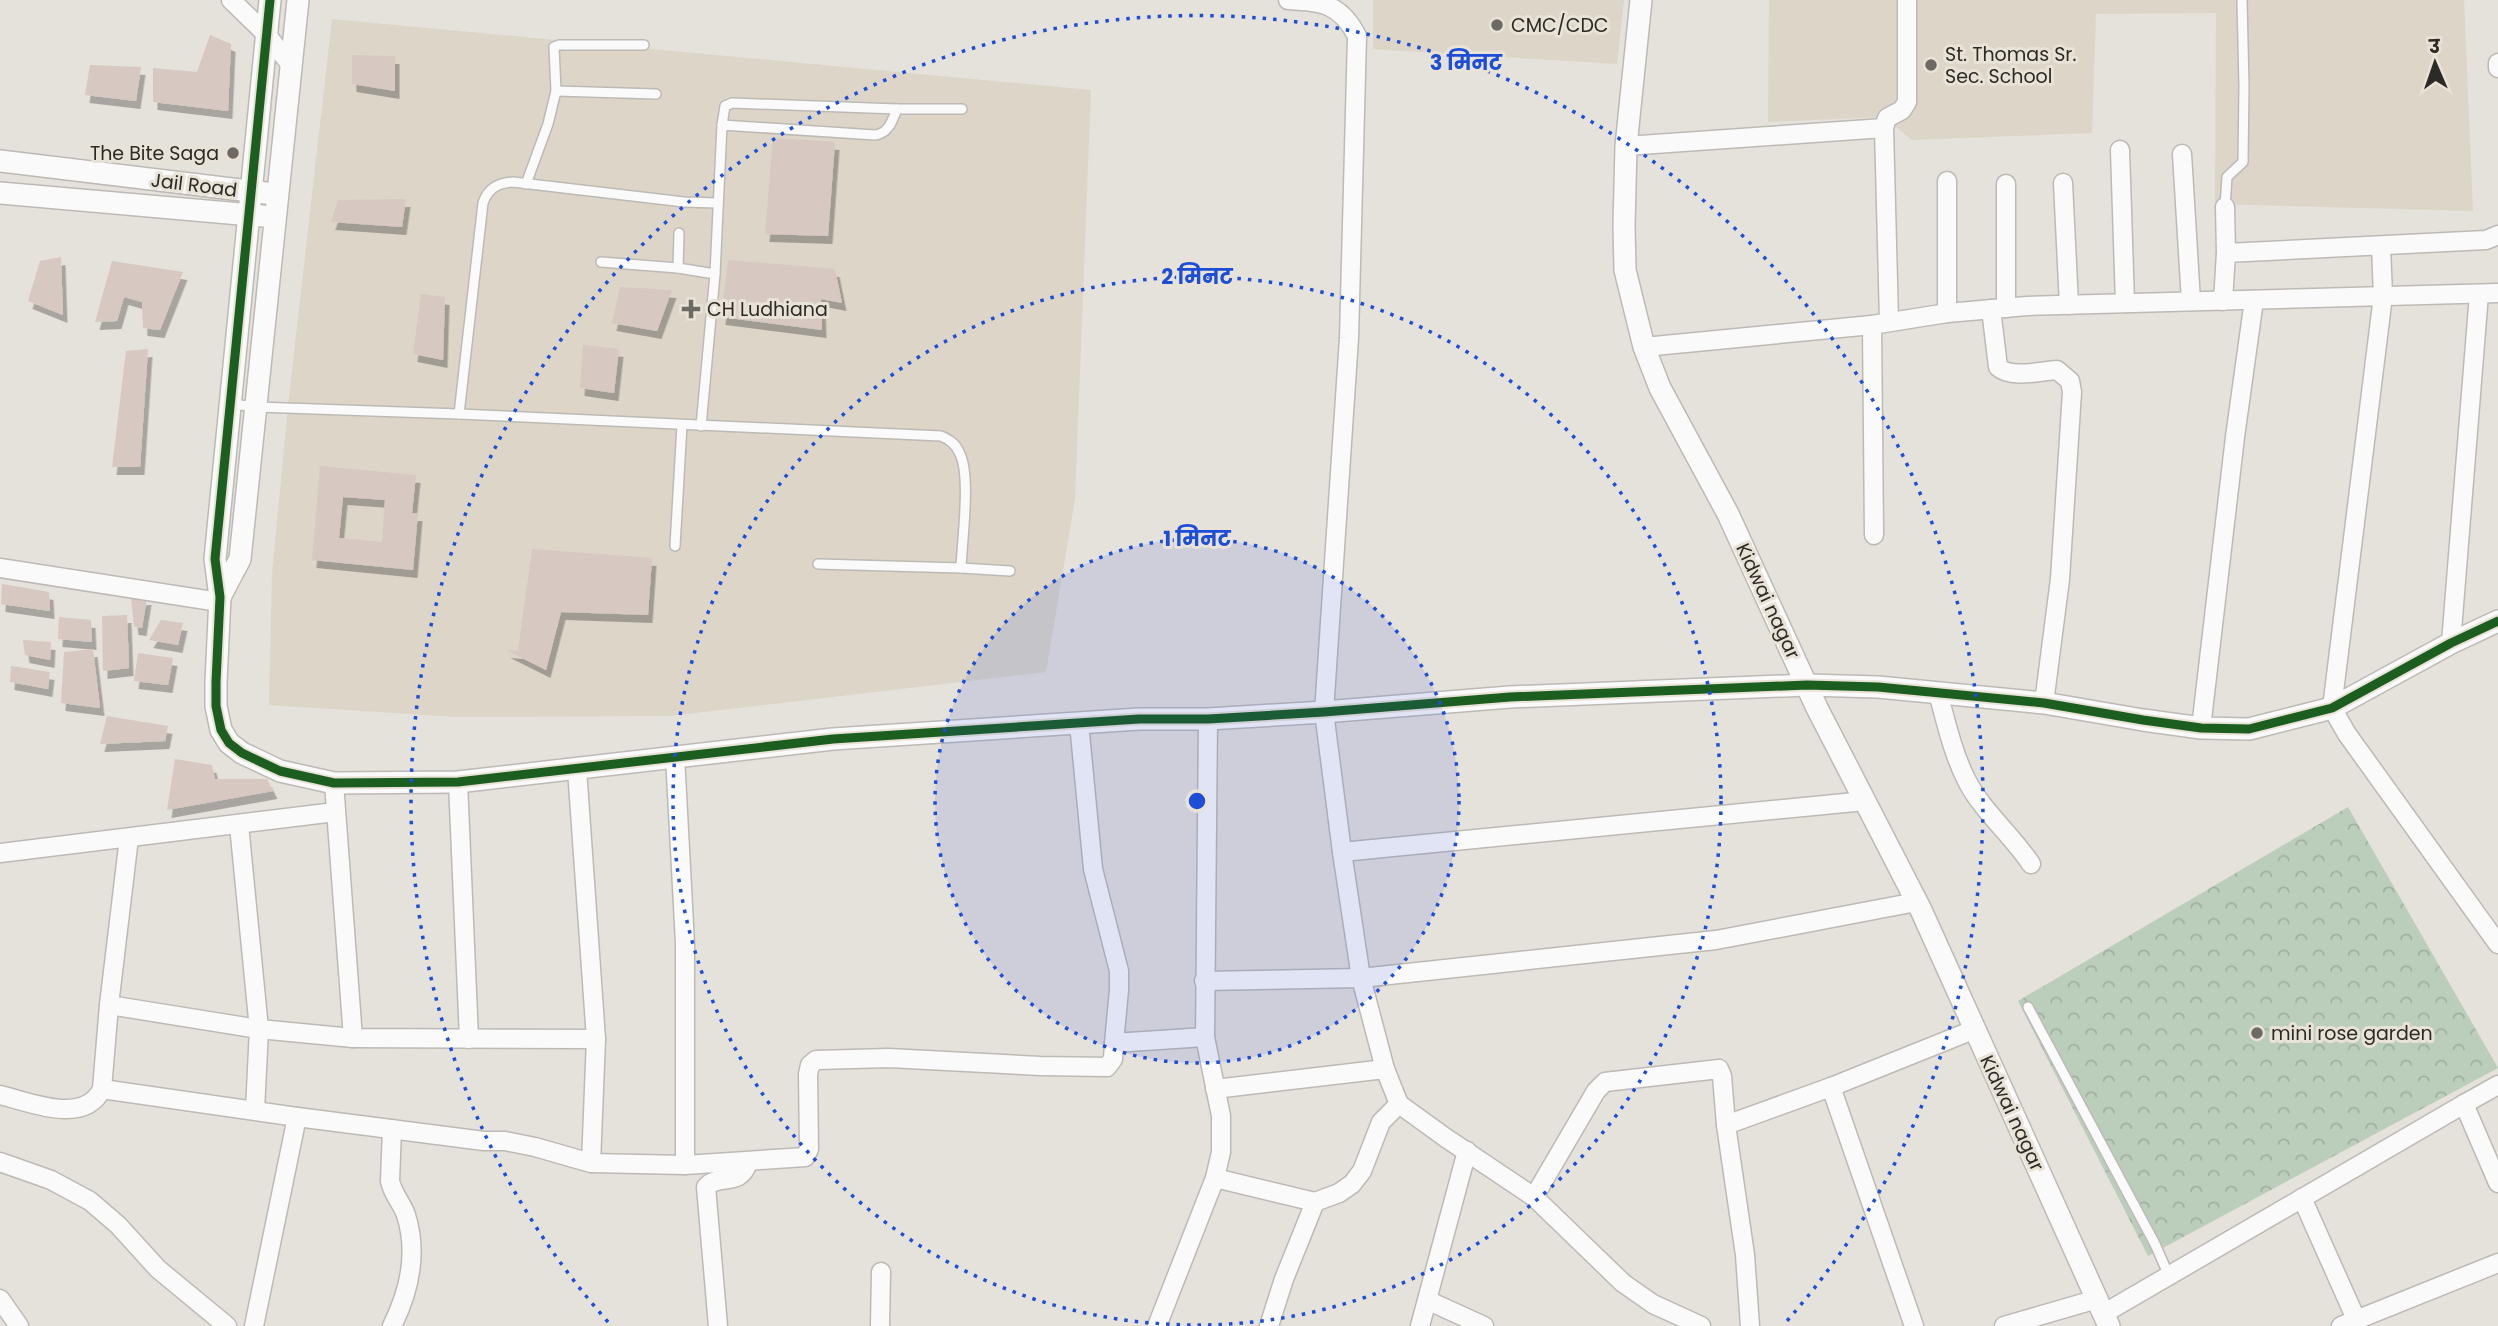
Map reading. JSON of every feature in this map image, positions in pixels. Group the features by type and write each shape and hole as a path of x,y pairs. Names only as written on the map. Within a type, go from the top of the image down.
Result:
{"street":[{"path":"231,0 266,34 290,64"},
{"path":"270,0 215,559 220,599 215,655 216,706 221,730 229,743 242,753 281,771 334,783 458,782 833,739 1139,719 1208,719 1324,712 1510,697 1807,684 1878,687 2045,703 2201,728 2249,729 2332,708 2451,643 2498,621"},
{"path":"220,599 240,559 298,0"},
{"path":"1288,0 1318,2 1343,13 1357,36 1358,43 1349,338 1324,712 1361,978 1385,1069 1399,1104 1534,1197 1623,1283 1653,1304 1701,1326"},
{"name":"Kidwai nagar","path":"1641,0 1626,146 1624,226 1625,270 1644,347 1660,388 1728,514 1807,684 1916,902 2103,1313"},
{"path":"1874,535 1884,128 1886,119 1902,110 1907,102 1907,0"},
{"path":"1626,146 1884,128"},
{"path":"2120,150 2125,303"},
{"path":"2182,153 2191,302"},
{"name":"Jail Road","path":"0,161 278,194"},
{"path":"1947,181 1947,313"},
{"path":"2063,183 2069,305"},
{"path":"2006,184 1998,308 1998,367 2002,371 2014,373 2057,370 2066,375 2073,392 2060,579 2045,703"},
{"name":"Jail Road","path":"0,193 275,217"},
{"path":"2223,301 2225,207"},
{"path":"2226,253 2486,240 2498,236"},
{"path":"2381,246 2382,296 2332,708 2347,734 2498,944"},
{"path":"1644,347 1998,308 2498,293"},
{"path":"2451,643 2479,294"},
{"path":"2201,728 2254,300"},
{"path":"0,568 220,599"},
{"path":"1938,693 1968,782 1992,815 2017,842 2031,864"},
{"path":"1157,1326 1215,1178 1221,1152 1221,1116 1205,1037 1208,719"},
{"path":"102,1088 297,1117 505,1141 591,1163 685,1165 799,1158 807,1155 808,1074 810,1065 816,1060 889,1058 1040,1066 1107,1066 1113,1059 1119,971 1093,869 1079,723"},
{"path":"676,756 685,943 685,1165"},
{"path":"577,769 596,1039 591,1163"},
{"path":"458,782 469,1039"},
{"path":"334,783 353,1038"},
{"path":"1342,852 1865,801"},
{"path":"0,853 335,812"},
{"path":"239,825 259,1029 255,1110"},
{"path":"0,1095 75,1110 98,1097 102,1088 129,838"},
{"path":"1204,981 1361,978 1716,940 1916,902"},
{"path":"109,1005 259,1029 353,1038 596,1039"},
{"path":"1726,1125 1831,1087 1973,1030"},
{"path":"1114,1043 1205,1037"},
{"path":"1215,1088 1385,1069"},
{"path":"1534,1197 1605,1082 1718,1069 1724,1088 1726,1125 1745,1255 1750,1326"},
{"path":"2004,1326 2103,1313 2498,1085"},
{"path":"1831,1087 1914,1326"},
{"path":"1215,1178 1315,1202 1339,1193 1352,1184 1362,1171 1381,1122 1399,1104"},
{"path":"2464,1104 2498,1182"},
{"path":"254,1326 297,1117"},
{"path":"392,1129 390,1181 407,1217 411,1253 407,1291 392,1326"},
{"path":"1420,1326 1429,1301 1467,1151"},
{"path":"0,1162 51,1180 90,1201 118,1225 158,1269 227,1326"},
{"path":"718,1326 706,1187 713,1181 735,1178 746,1169 748,1162"},
{"path":"2302,1198 2348,1323 2498,1263"},
{"path":"1269,1326 1284,1279 1315,1202"},
{"path":"880,1326 881,1272"},
{"path":"1429,1301 1484,1326"}],"lane":[{"path":"2225,207 2227,177 2243,162 2245,86 2242,0"},
{"path":"526,184 548,124 556,91 553,51 556,45 644,45"},
{"path":"556,91 656,94"},
{"path":"702,426 725,106 732,103 962,109"},
{"path":"722,125 875,135 887,129 897,109"},
{"path":"459,414 483,203 485,196 495,186 513,182 684,202 718,203"},
{"path":"678,268 679,233"},
{"path":"601,262 715,274"},
{"path":"231,404 941,436 951,441 963,461 965,485 961,568"},
{"path":"675,546 682,425"},
{"path":"818,564 1010,571"},
{"path":"2028,1007 2155,1244 2169,1276"}],"shaded area":[{"name":"CMC/CDC","path":"1373,0 1624,0 1617,64 1373,49"},
{"name":"St. Thomas Sr. Sec. School","path":"1769,0 2464,0 2473,211 2215,204 2216,13 2096,14 2092,133 1912,140 1884,117 1768,122"},
{"name":"CH Ludhiana","path":"332,19 1091,90 1075,499 1046,672 669,716 457,717 269,705 272,574 288,406"}],"green space":[{"name":"mini rose garden","path":"2348,807 2498,1068 2148,1256 2018,1001"}],"building":[{"path":"210,35 231,44 228,111 153,102 153,68 197,72"},
{"path":"352,55 395,56 395,91 352,84"},
{"path":"90,65 141,67 136,101 85,95"},
{"path":"773,138 835,142 828,236 765,234"},
{"path":"406,199 402,227 331,222 338,200"},
{"path":"61,257 63,315 28,301 40,261"},
{"path":"728,260 835,269 842,303 821,299 822,330 721,317"},
{"path":"112,261 183,272 160,330 143,328 142,302 124,297 117,321 95,322"},
{"path":"620,287 672,290 657,331 612,323"},
{"path":"421,294 445,297 443,360 413,354"},
{"path":"583,345 619,349 614,393 580,388"},
{"path":"148,349 140,467 112,467 126,351"},
{"path":"320,466 416,475 412,513 418,513 413,570 312,560","holes":["343,497 385,500 382,542 339,538"]},
{"path":"532,549 652,558 648,615 561,612 546,670 506,650 518,651"},
{"path":"2,584 49,592 50,611 1,604"},
{"path":"147,597 142,628 134,627 131,598"},
{"path":"127,615 129,668 103,671 102,616"},
{"path":"59,617 91,620 92,642 58,639"},
{"path":"161,620 183,623 178,645 149,640"},
{"path":"23,640 51,642 50,660 25,655"},
{"path":"93,649 100,708 61,703 64,652"},
{"path":"138,653 173,658 168,685 134,681"},
{"path":"11,666 50,672 48,689 10,682"},
{"path":"107,716 168,726 165,741 100,744"},
{"path":"175,759 212,765 215,779 267,779 273,791 167,810"}],"cycle path":[{"path":"270,0 215,559 220,597 216,706 221,730 229,743 242,753 280,771 334,783 458,782 833,739 1139,719 1208,719 1324,712 1510,697 1807,685 1878,687 2044,703 2201,728 2249,729 2332,708 2451,643 2498,621"}],"place":[{"name":"CMC/CDC","path":"1497,25"},
{"name":"St. Thomas Sr. Sec. School","path":"1931,65"},
{"name":"The Bite Saga","path":"233,153"},
{"name":"CH Ludhiana","path":"691,309"},
{"name":"mini rose garden","path":"2257,1033"}]}
